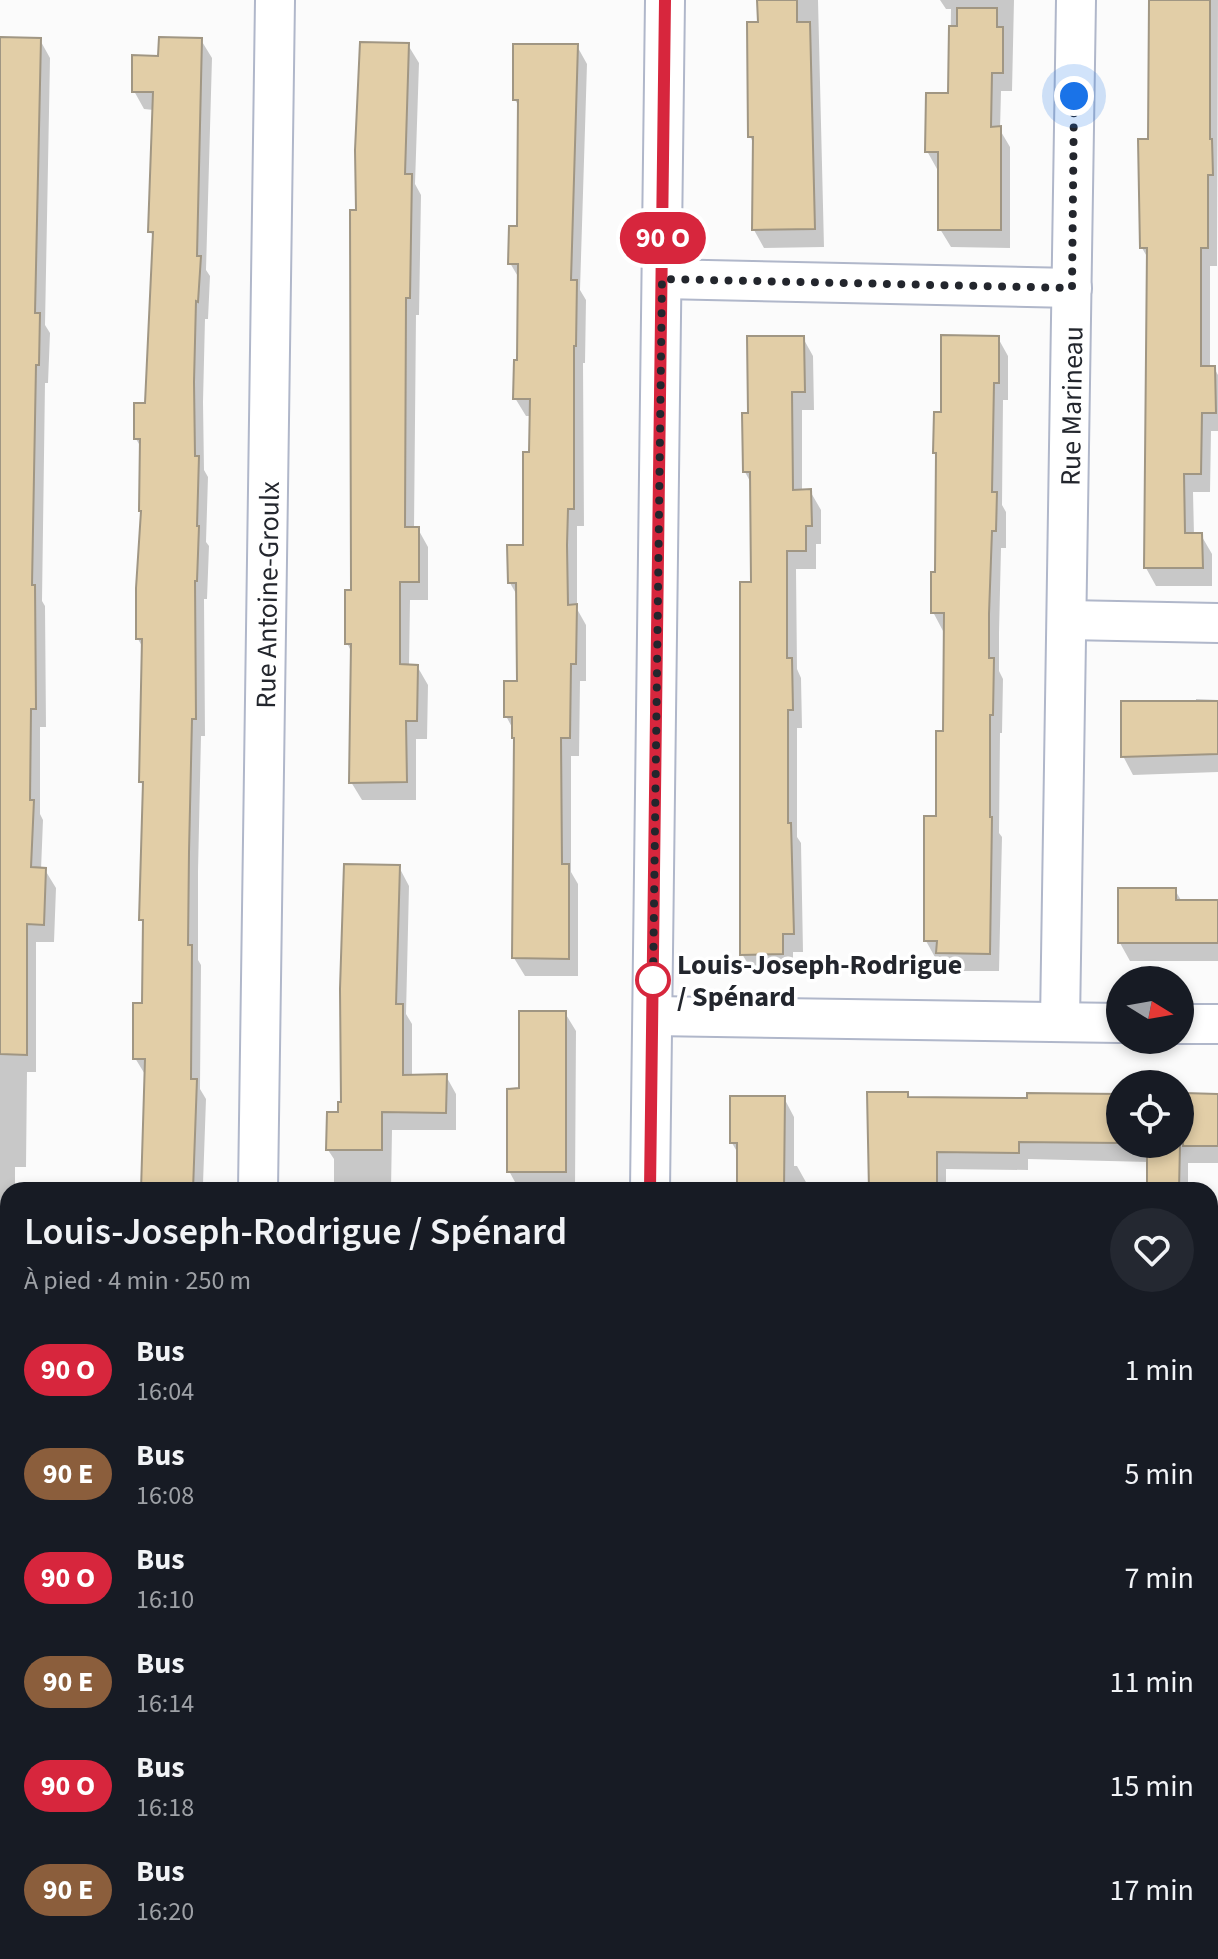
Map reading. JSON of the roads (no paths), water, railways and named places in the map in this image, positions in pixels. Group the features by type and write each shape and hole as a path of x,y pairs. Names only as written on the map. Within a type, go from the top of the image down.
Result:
{"street":[{"name":"Rue Antoine-Groulx","path":"258,1182 275,0"},
{"path":"650,1182 665,0"},
{"name":"Rue Marineau","path":"1060,1022 1076,0"},
{"path":"662,279 1072,288"},
{"path":"1067,620 1218,623"},
{"path":"653,1016 1106,1023"},
{"path":"1194,1024 1218,1024"}],"place":[{"name":"Louis-Joseph-Rodrigue / Spénard","path":"653,980"}]}
